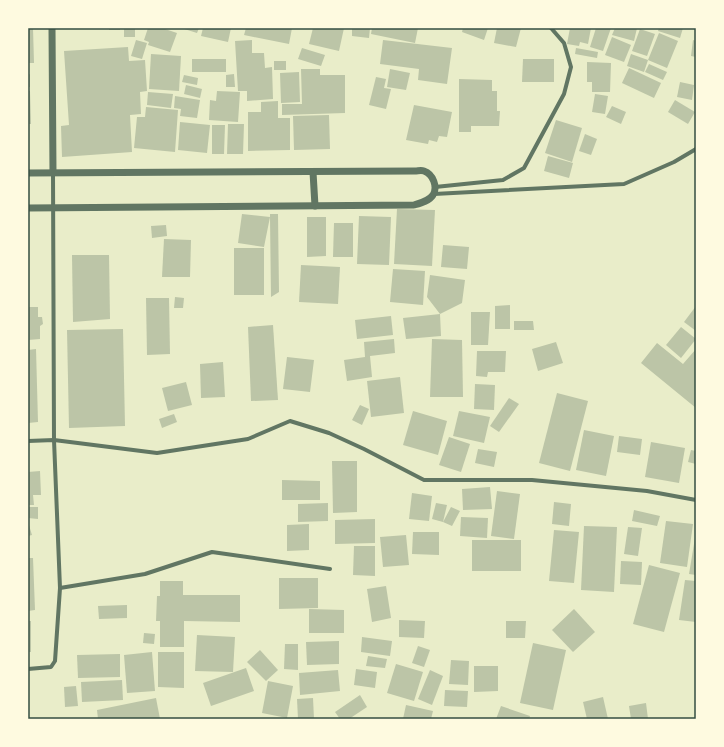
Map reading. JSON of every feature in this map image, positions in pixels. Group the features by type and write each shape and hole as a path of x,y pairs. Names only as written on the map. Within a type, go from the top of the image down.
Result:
{"street":[{"path":"28,669 51,667 55,661 60,588 54,440 52,28"},
{"path":"434,190 503,180 524,168 564,94 571,67 564,43 551,28"},
{"path":"434,190 624,184 674,162 696,149"},
{"path":"28,173 424,171 430,174 434,180 434,190 423,203 414,205 28,208"},
{"path":"313,172 315,206"},
{"path":"28,441 54,440 157,453 248,439 290,421 329,433 424,480 532,480 647,491 696,500"},
{"path":"60,588 145,574 212,552 330,569"}],"building":[{"path":"28,28 33,28 34,63 28,63"},
{"path":"109,28 120,28 120,30 109,30"},
{"path":"124,28 135,28 135,37 124,37"},
{"path":"148,28 162,28 177,33 170,52 148,45 149,42 144,40"},
{"path":"181,28 199,28 197,33"},
{"path":"203,28 231,28 228,42 201,36"},
{"path":"246,28 292,28 289,44 244,35"},
{"path":"313,28 344,28 339,51 309,44"},
{"path":"352,28 370,28 369,38 352,36"},
{"path":"372,28 418,28 415,43 371,34"},
{"path":"463,28 488,28 484,40 462,32"},
{"path":"497,28 521,28 516,47 494,43"},
{"path":"570,28 591,28 588,44 580,42 579,46 567,44"},
{"path":"596,28 611,28 603,51 590,47"},
{"path":"615,28 637,28 634,41 612,35"},
{"path":"659,28 683,28 680,38 658,31"},
{"path":"640,29 655,34 647,56 632,51"},
{"path":"659,33 678,41 667,68 648,60"},
{"path":"612,37 631,45 624,62 605,55"},
{"path":"136,40 147,43 142,59 131,56"},
{"path":"252,40 252,53 264,53 265,68 272,67 273,99 247,101 247,91 238,91 235,41"},
{"path":"383,40 452,48 447,84 418,80 419,69 380,64"},
{"path":"693,40 696,41 696,57 691,56"},
{"path":"128,47 129,61 145,60 147,91 140,92 141,114 130,115 132,152 62,157 61,126 69,125 64,51"},
{"path":"302,48 325,55 321,66 298,59"},
{"path":"576,48 598,52 597,58 575,54"},
{"path":"151,54 181,56 179,91 149,89"},
{"path":"631,54 648,60 644,72 627,66"},
{"path":"192,59 226,59 226,72 192,72"},
{"path":"523,59 554,59 554,82 522,82"},
{"path":"274,61 286,61 286,70 274,70"},
{"path":"587,62 611,63 610,92 592,92 592,82 587,82"},
{"path":"649,64 667,72 663,80 645,72"},
{"path":"629,68 661,83 654,98 622,83"},
{"path":"301,69 320,69 320,75 345,75 345,113 282,115 282,104 302,104"},
{"path":"390,69 410,73 406,90 387,87"},
{"path":"299,72 300,102 281,103 280,73"},
{"path":"30,74 30,87 28,87 28,75"},
{"path":"234,74 235,87 226,87 226,75"},
{"path":"184,75 198,78 197,85 182,82"},
{"path":"376,77 386,79 384,88 391,89 386,109 369,105"},
{"path":"459,79 492,80 492,91 497,91 497,111 500,111 499,126 471,126 471,132 459,132"},
{"path":"680,82 694,85 692,100 677,97"},
{"path":"186,85 202,89 200,98 184,94"},
{"path":"28,91 30,91 31,124 28,124"},
{"path":"217,91 240,92 238,122 209,120 210,100 216,101"},
{"path":"148,92 173,94 171,108 147,105"},
{"path":"595,94 608,96 605,114 592,112"},
{"path":"175,96 200,100 197,118 180,116 181,109 174,108"},
{"path":"675,100 695,112 688,124 668,112"},
{"path":"278,101 278,118 290,118 290,150 248,151 248,112 261,112 261,102"},
{"path":"414,105 452,112 447,137 439,136 437,142 429,140 428,144 406,140"},
{"path":"612,106 626,112 621,124 606,117"},
{"path":"146,107 178,110 175,152 134,148 137,117 145,117"},
{"path":"329,115 330,149 294,150 293,116"},
{"path":"556,120 582,128 572,162 545,153"},
{"path":"180,122 210,125 207,153 178,150"},
{"path":"228,124 244,124 243,154 227,154"},
{"path":"212,125 225,125 224,154 212,154"},
{"path":"585,134 597,139 591,155 579,151"},
{"path":"548,156 573,163 569,178 544,171"},
{"path":"397,209 435,210 432,266 394,264"},
{"path":"242,214 270,217 264,247 238,243"},
{"path":"270,214 278,214 279,292 271,297"},
{"path":"359,216 391,217 389,265 357,264"},
{"path":"307,217 326,217 326,256 307,257"},
{"path":"334,223 353,223 353,257 333,257"},
{"path":"166,225 167,236 152,238 151,226"},
{"path":"164,239 191,240 190,277 162,277"},
{"path":"443,245 469,247 467,269 441,267"},
{"path":"234,248 264,248 264,295 234,295"},
{"path":"72,255 109,255 110,319 73,322"},
{"path":"301,265 340,267 338,304 299,302"},
{"path":"393,269 425,271 423,305 390,302"},
{"path":"430,275 465,280 462,303 440,314 427,297"},
{"path":"175,297 184,298 183,308 174,308"},
{"path":"146,298 169,298 170,354 147,355"},
{"path":"510,305 510,329 495,329 495,306"},
{"path":"696,306 696,331 684,322"},
{"path":"28,307 38,307 38,317 42,317 43,324 40,326 40,339 28,340"},
{"path":"471,312 490,312 488,345 471,345"},
{"path":"440,314 441,336 406,339 403,318"},
{"path":"391,316 393,335 357,339 355,320"},
{"path":"514,321 533,321 534,330 514,330"},
{"path":"273,325 278,400 251,401 248,327"},
{"path":"681,327 696,339 681,358 666,345"},
{"path":"123,329 125,426 69,428 67,330"},
{"path":"394,339 395,353 370,356 372,377 347,381 344,360 365,357 364,342"},
{"path":"432,339 462,340 463,397 430,397"},
{"path":"556,342 563,363 538,371 532,349"},
{"path":"657,343 683,364 696,349 696,408 641,363"},
{"path":"36,349 38,422 28,423 28,350"},
{"path":"477,351 506,351 505,372 488,372 487,377 476,376"},
{"path":"287,357 314,360 310,392 283,389"},
{"path":"223,362 225,397 201,398 200,364"},
{"path":"400,377 404,413 371,417 367,381"},
{"path":"186,382 192,405 168,411 162,388"},
{"path":"475,384 495,385 494,410 474,409"},
{"path":"557,393 588,401 570,471 539,463"},
{"path":"509,398 519,404 499,432 490,426"},
{"path":"360,405 369,409 362,425 352,420"},
{"path":"413,411 447,421 438,455 403,445"},
{"path":"459,411 490,417 484,443 453,436"},
{"path":"174,414 177,422 162,428 159,419"},
{"path":"584,430 614,436 606,476 576,470"},
{"path":"619,436 642,439 640,455 617,452"},
{"path":"449,437 470,444 461,472 439,465"},
{"path":"651,442 685,448 679,483 645,477"},
{"path":"478,449 497,452 494,467 475,463"},
{"path":"691,450 696,451 696,464 688,462"},
{"path":"332,461 357,461 357,512 333,513"},
{"path":"40,471 41,495 33,495 34,505 28,505 28,472"},
{"path":"282,480 320,481 320,500 282,500"},
{"path":"490,487 492,509 463,510 462,489"},
{"path":"497,491 520,494 514,539 491,536"},
{"path":"412,493 432,496 429,521 409,519"},
{"path":"554,502 571,504 569,526 552,524"},
{"path":"328,503 328,521 298,522 298,504"},
{"path":"436,503 447,505 443,522 432,519"},
{"path":"28,507 38,507 38,519 28,518"},
{"path":"451,507 460,511 452,526 443,522"},
{"path":"634,510 660,516 657,526 632,521"},
{"path":"461,517 488,518 487,538 460,536"},
{"path":"375,519 375,543 335,544 335,520"},
{"path":"666,521 693,524 687,567 660,563"},
{"path":"28,522 32,535 28,536"},
{"path":"309,524 309,550 287,551 287,525"},
{"path":"584,526 617,527 614,592 581,590"},
{"path":"628,527 642,528 638,556 624,554"},
{"path":"554,530 579,532 574,583 549,581"},
{"path":"413,532 439,532 439,555 412,554"},
{"path":"406,535 409,565 383,567 380,537"},
{"path":"696,538 696,575 689,574"},
{"path":"472,540 521,540 521,571 472,571"},
{"path":"354,546 375,546 375,576 353,575"},
{"path":"28,558 33,558 35,610 28,611"},
{"path":"621,561 642,562 641,585 620,584"},
{"path":"649,565 680,573 664,632 633,624"},
{"path":"279,578 318,578 318,608 279,609"},
{"path":"685,580 696,581 696,622 679,620"},
{"path":"160,581 183,581 183,595 240,595 240,622 184,621 184,647 160,647 160,621 156,621 157,596 160,596"},
{"path":"386,586 391,618 372,622 367,589"},
{"path":"127,605 127,618 99,619 98,606"},
{"path":"309,609 344,610 344,633 309,633"},
{"path":"574,609 595,632 573,652 552,630"},
{"path":"399,620 425,621 424,638 399,637"},
{"path":"28,621 31,621 31,652 28,652"},
{"path":"506,621 526,621 525,638 506,638"},
{"path":"144,633 155,634 154,644 143,643"},
{"path":"197,635 235,637 233,672 195,671"},
{"path":"362,637 392,641 390,656 361,652"},
{"path":"339,641 339,664 307,665 306,642"},
{"path":"533,643 566,650 553,710 520,703"},
{"path":"285,644 298,644 298,670 284,669"},
{"path":"418,646 430,650 424,667 412,663"},
{"path":"260,650 278,670 266,681 247,662"},
{"path":"152,652 155,691 127,693 124,655"},
{"path":"158,652 184,652 184,688 158,687"},
{"path":"120,654 120,677 78,678 77,655"},
{"path":"368,656 387,659 385,668 366,666"},
{"path":"451,660 469,661 468,685 449,684"},
{"path":"396,664 423,672 414,701 387,693"},
{"path":"474,666 498,666 498,691 474,692"},
{"path":"246,668 254,691 211,706 203,683"},
{"path":"356,669 377,672 375,688 354,685"},
{"path":"338,670 340,691 300,695 299,673"},
{"path":"430,670 443,676 432,705 418,699"},
{"path":"122,680 123,700 82,702 81,682"},
{"path":"268,681 293,686 287,718 262,713"},
{"path":"76,686 78,706 65,707 64,687"},
{"path":"445,690 468,691 467,707 444,706"},
{"path":"360,695 367,707 349,719 340,719 335,712"},
{"path":"603,697 608,719 587,719 583,702"},
{"path":"156,698 160,719 98,719 97,710"},
{"path":"313,698 314,719 298,719 297,699"},
{"path":"646,703 648,719 631,719 629,706"},
{"path":"406,705 433,711 431,719 403,719"},
{"path":"501,706 530,716 529,719 496,719"}]}
